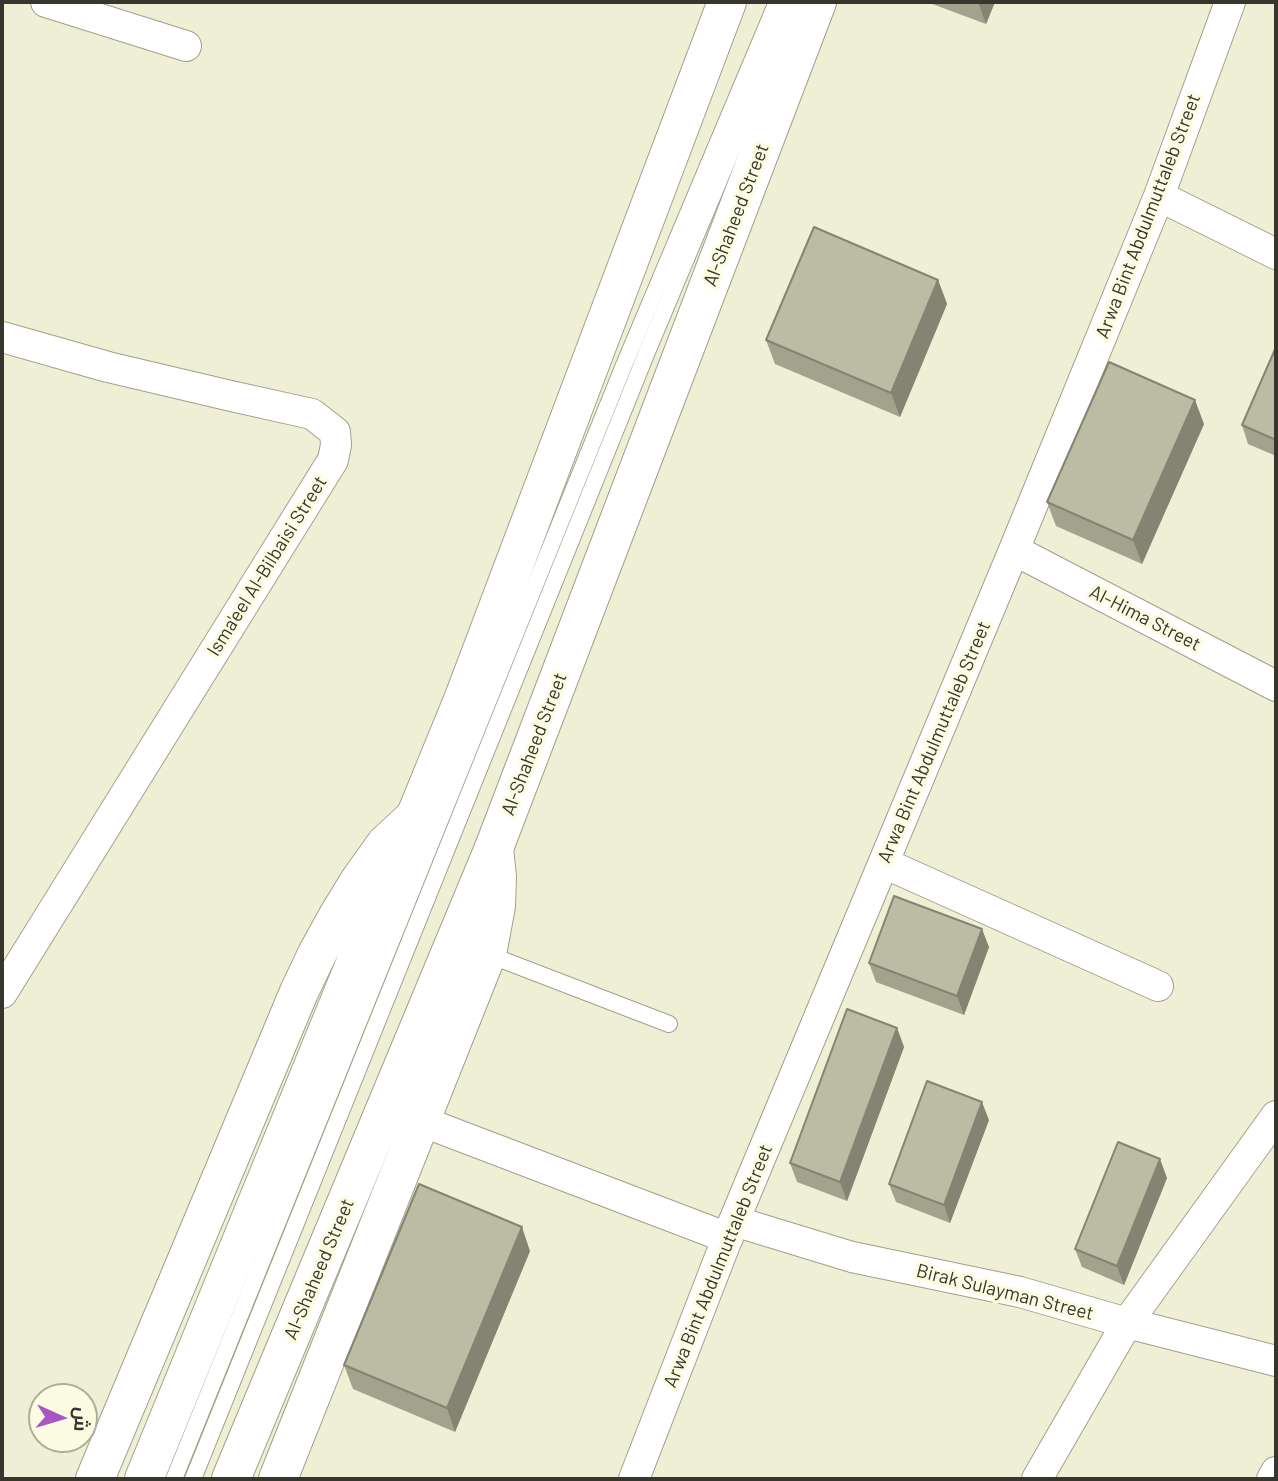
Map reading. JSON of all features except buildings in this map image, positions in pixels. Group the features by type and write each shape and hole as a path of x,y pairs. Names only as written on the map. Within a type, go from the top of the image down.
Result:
{"main road":[{"path":"144,1479 418,815 727,2"},
{"name":"Al-Shaheed Street","path":"231,1479 494,848 817,2"},
{"path":"95,1479 317,954 366,871 385,845 418,815"},
{"path":"278,1479 487,954 496,906 494,848"}],"street":[{"path":"46,2 186,46"},
{"name":"Arwa Bint Abdulmuttaleb Street","path":"634,1479 731,1229 1159,196 1230,2"},
{"path":"1159,196 1276,254"},
{"name":"Isma'eel Al-Bilbaisi Street","path":"2,337 108,367 312,414 335,432 336,445 333,460 2,993"},
{"name":"Al-Hima Street","path":"1014,551 1276,686"},
{"path":"884,863 1158,986"},
{"path":"1037,1479 1127,1323 1276,1116"},
{"name":"Birak Sulayman Street","path":"421,1121 731,1229 1020,1292 1276,1361"},
{"path":"1272,1479 1276,1472"}],"lane":[{"path":"174,1479 614,390 777,2"},
{"path":"192,1479 642,365 794,2"},
{"path":"487,954 668,1024"}]}
